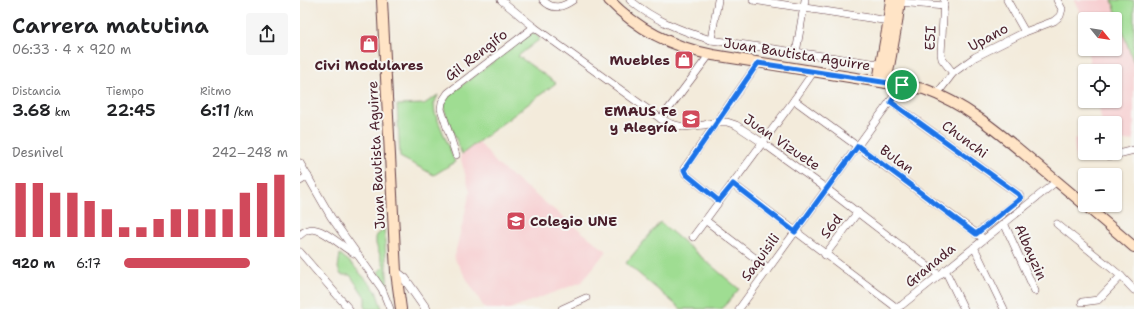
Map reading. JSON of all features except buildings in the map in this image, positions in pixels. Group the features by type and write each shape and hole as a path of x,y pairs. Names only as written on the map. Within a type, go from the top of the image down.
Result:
{"main road":[{"name":"Juan Bautista Aguirre","path":"382,0 396,272 401,309"},
{"name":"Juan Bautista Aguirre","path":"609,0 628,17 655,36 684,47 710,54 758,63 924,89 937,94 968,110 1014,145 1134,247"},
{"path":"882,82 889,21 897,1"},
{"path":"885,65 898,22 897,1"}],"street":[{"name":"Juan Vizuete","path":"501,0 534,27 661,119 671,124 683,127 717,122 726,122 736,125 942,273"},
{"path":"543,0 549,5 556,7 566,5 573,0"},
{"path":"630,0 663,22 711,40 885,65"},
{"path":"711,40 718,0"},
{"path":"753,0 889,21"},
{"path":"796,53 805,0"},
{"path":"1007,0 1025,32"},
{"name":"Upano","path":"937,94 953,73 985,51 1025,32 1054,21 1060,16 1062,9 1057,0"},
{"path":"897,1 944,3"},
{"name":"E5I","path":"944,3 941,54 942,59 953,73"},
{"name":"Gil Rengifo","path":"456,155 441,109 445,97 448,93 534,27"},
{"path":"661,119 710,54"},
{"path":"719,201 686,174 684,170 758,63"},
{"path":"694,237 814,71"},
{"name":"Saquisili","path":"739,309 902,85"},
{"name":"Bulan","path":"794,100 984,239"},
{"name":"Chunchi","path":"891,102 1018,194 1021,198 976,234"},
{"path":"1122,153 1134,150"},
{"path":"300,163 331,217 382,289 390,309"},
{"path":"300,181 308,176"},
{"name":"Granada","path":"896,309 1057,181"},
{"path":"733,184 896,309"},
{"name":"S6d","path":"825,255 858,212"},
{"path":"705,220 768,268"},
{"name":"Albayzin","path":"1004,223 1035,291"},
{"path":"1057,224 1121,276 1134,290"},
{"path":"300,235 308,230 315,229 358,255"},
{"path":"974,247 1004,309"},
{"path":"300,252 349,309"},
{"path":"396,272 405,279 426,309"},
{"path":"942,273 964,309"},
{"path":"1082,302 1098,300 1121,276"},
{"path":"562,309 586,298"}],"shaded area":[{"path":"1074,0 1134,0 1134,140 1122,141 1122,116 1101,116 1099,108 1122,108 1122,64 1090,64 1089,56 1122,56 1122,12 1080,12"},
{"path":"1078,138 1079,160 1076,161 1074,139"},
{"name":"Colegio UNE","path":"478,141 498,165 606,251 582,282 509,309 485,309 454,258 470,192 460,156"}],"green space":[{"path":"1112,0 1134,0 1134,64 1122,29 1122,12 1116,12"},
{"path":"533,32 540,39 518,56 556,83 462,154 444,109 445,102 449,95"},
{"path":"438,95 434,104 435,113 455,162 434,175 400,157 397,105 424,104"},
{"path":"660,222 739,289 722,309 681,309 626,263"},
{"path":"384,226 388,291 378,272 384,266 376,244 376,236 381,232"},
{"path":"340,254 351,263 376,291 382,309 365,309 365,297 350,275 341,275 338,268"}],"place":[{"name":"Civi Modulares","path":"369,44"},
{"name":"Muebles","path":"684,60"},
{"name":"EMAUS Fe y Alegría","path":"691,119"},
{"name":"Colegio UNE","path":"516,221"}],"route":[{"path":"758,63 902,85 891,102 952,145 1018,194 1021,198 976,234 858,146 795,232 733,184 719,201 686,174 684,170 758,63"}]}
